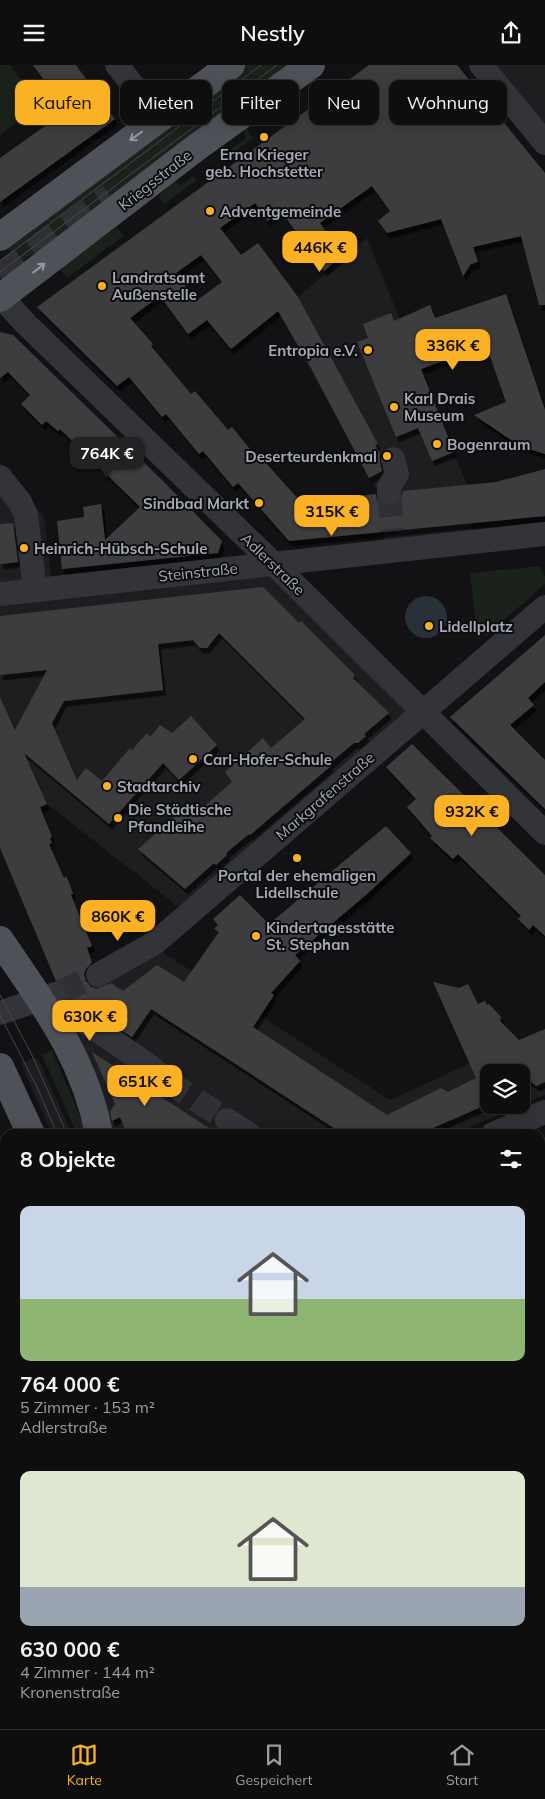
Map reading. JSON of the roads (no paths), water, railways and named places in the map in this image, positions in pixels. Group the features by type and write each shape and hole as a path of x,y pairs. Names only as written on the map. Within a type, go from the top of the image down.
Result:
{"main road":[{"path":"211,80 231,65"},
{"name":"Kriegsstraße","path":"0,297 189,153 310,65"},
{"path":"0,237 152,125"},
{"path":"0,940 50,996 64,1038 86,1085 98,1129"},
{"path":"0,1067 29,1129"}],"street":[{"path":"116,65 128,80"},
{"path":"481,65 545,143"},
{"name":"Adlerstraße","path":"0,297 545,833"},
{"path":"389,493 389,487 397,474 393,459"},
{"path":"0,477 20,502 26,515 35,590"},
{"name":"Steinstraße","path":"0,594 272,563 394,541 545,534"},
{"name":"Markgrafenstraße","path":"98,975 156,942 545,607"},
{"path":"0,1013 50,996 61,1008 156,1070 166,1080"},
{"path":"506,1129 545,1112"},
{"path":"227,1119 242,1129"}],"tunnel":[{"path":"0,277 111,197"},
{"path":"389,493 393,531"},
{"path":"60,992 98,975"},
{"path":"166,1080 227,1120"}],"tram line":[{"path":"0,261 261,65"},
{"path":"0,272 277,65"},
{"path":"0,995 31,1053 65,1129"},
{"path":"0,1015 37,1087 55,1129"}],"place":[{"name":"Erna Krieger geb. Hochstetter","path":"264,137"},
{"name":"Adventgemeinde","path":"210,211"},
{"name":"Landratsamt Außenstelle","path":"102,286"},
{"name":"Entropia e.V.","path":"368,350"},
{"name":"Karl Drais Museum","path":"394,407"},
{"name":"Bogenraum","path":"437,444"},
{"name":"Deserteurdenkmal","path":"387,456"},
{"name":"Sindbad Markt","path":"259,503"},
{"name":"Heinrich-Hübsch-Schule","path":"24,548"},
{"name":"Lidellplatz","path":"429,626"},
{"name":"Carl-Hofer-Schule","path":"193,759"},
{"name":"Stadtarchiv","path":"107,786"},
{"name":"Die Städtische Pfandleihe","path":"118,818"},
{"name":"Portal der ehemaligen Lidellschule","path":"297,858"},
{"name":"Kindertagesstätte St. Stephan","path":"256,936"}]}
